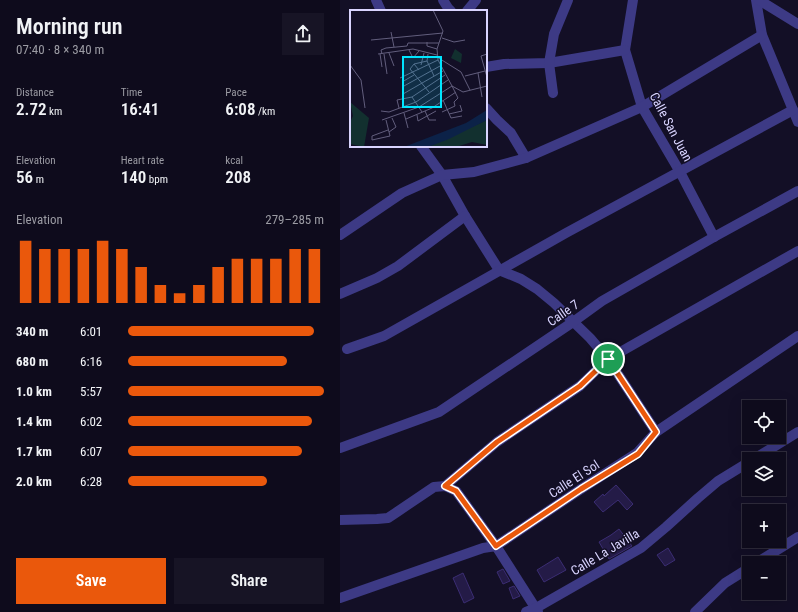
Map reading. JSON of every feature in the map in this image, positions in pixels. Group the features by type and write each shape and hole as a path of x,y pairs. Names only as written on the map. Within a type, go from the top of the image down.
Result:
{"street":[{"path":"376,0 381,10"},
{"path":"443,0 450,10"},
{"path":"468,10 476,0"},
{"path":"553,93 549,63 554,34 568,0"},
{"name":"Calle San Juan","path":"633,0 625,50 642,107 680,172 714,237"},
{"path":"758,0 798,24"},
{"path":"758,0 762,34 798,122"},
{"path":"340,235 402,193 442,175 474,172 526,158 642,107 762,34"},
{"path":"487,67 504,64 549,63 625,50"},
{"path":"487,109 511,132 526,158"},
{"path":"347,349 384,336 499,270 793,110"},
{"path":"422,147 442,175 465,216 499,270 521,279 537,289 554,303 590,338 608,359 656,432"},
{"name":"Calle 7","path":"340,448 439,412 602,301 798,191"},
{"path":"340,294 377,278 398,266 465,216"},
{"path":"445,486 497,442 580,386 608,359 798,251"},
{"name":"Calle El Sol","path":"340,598 483,548 496,546 581,489 638,454 656,432 798,336"},
{"path":"765,452 798,432"},
{"name":"Calle La Javilla","path":"533,611 641,548 698,498 718,482 742,467"},
{"path":"340,520 388,518 434,487 445,486 456,491 496,546 533,611"},
{"path":"767,556 798,537"},
{"path":"695,612 725,583 742,572"}],"building":[{"path":"616,485 633,504 627,510 618,500 603,512 594,502 603,494 604,496"},
{"path":"619,529 632,546 609,559 599,542"},
{"path":"668,548 675,560 665,566 657,555"},
{"path":"558,557 566,570 544,582 537,570"},
{"path":"503,569 510,581 503,584 497,572"},
{"path":"463,573 474,598 464,603 453,578"},
{"path":"514,586 520,596 513,599 509,588"}],"route":[{"path":"608,359 656,432 638,454 581,489 496,546 456,491 445,486 497,442 580,386 608,359"}]}
